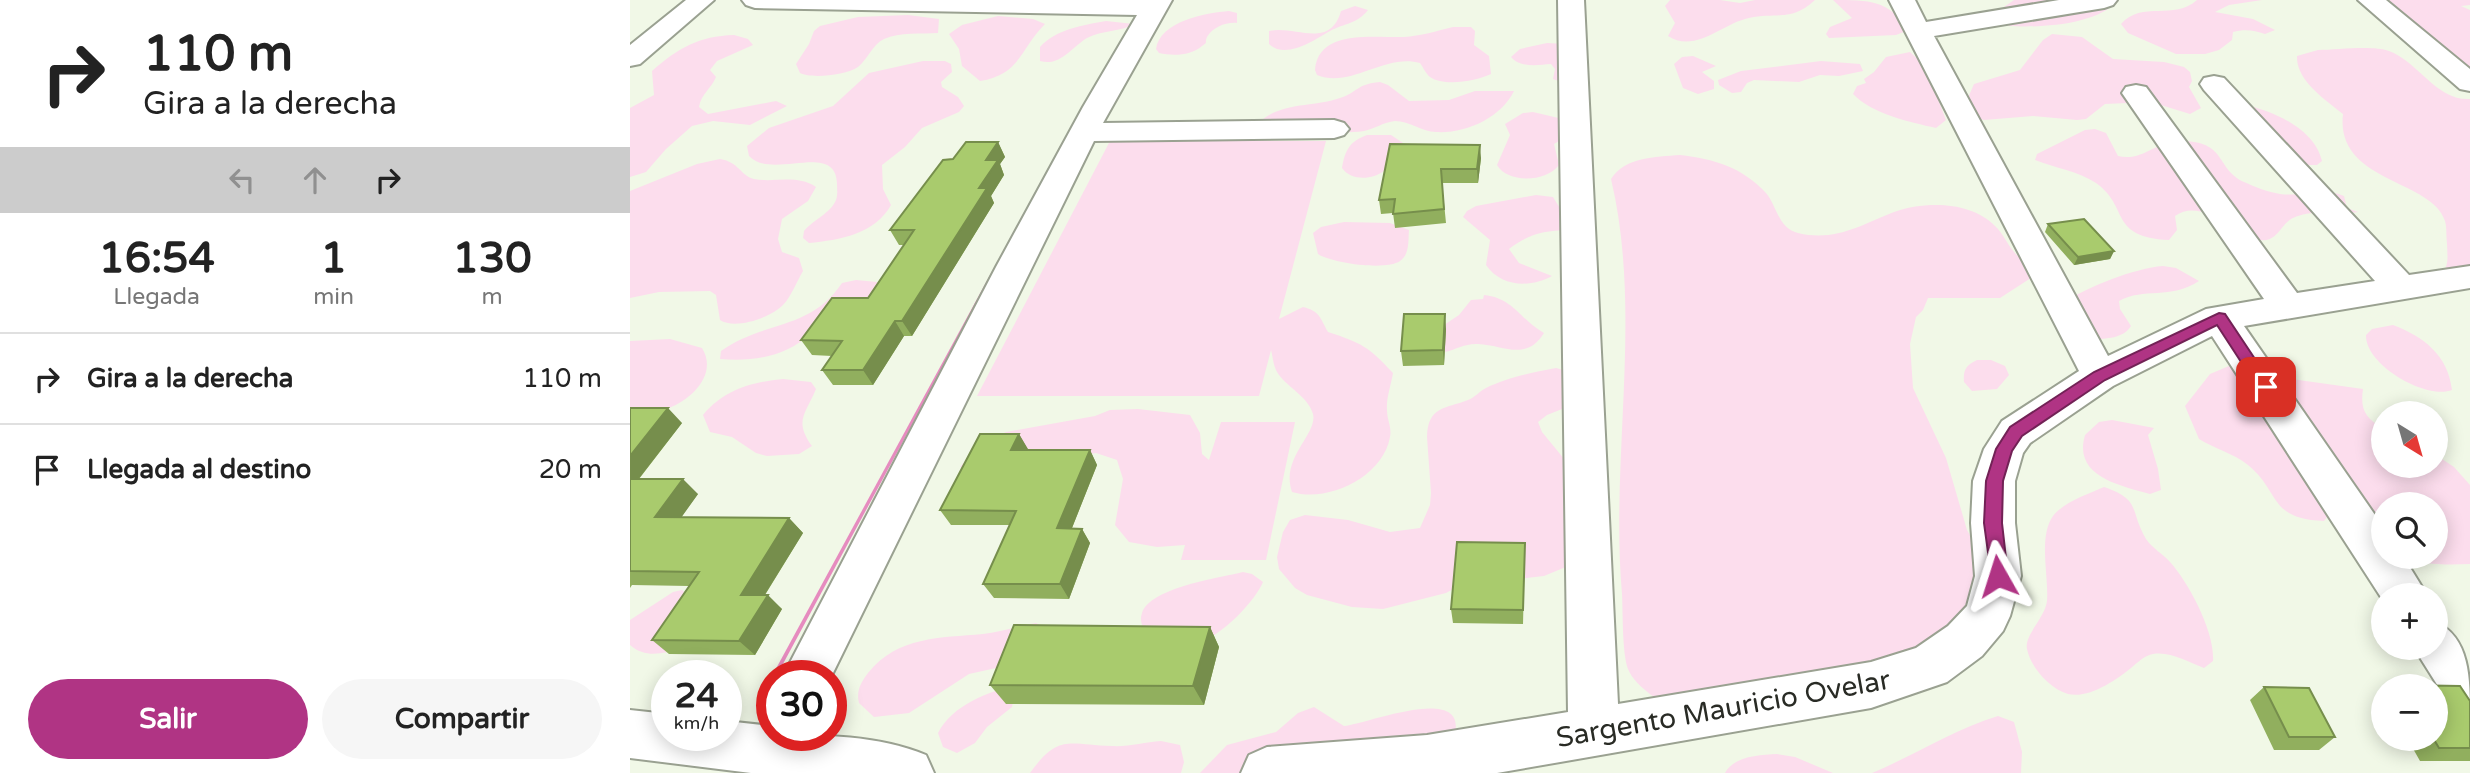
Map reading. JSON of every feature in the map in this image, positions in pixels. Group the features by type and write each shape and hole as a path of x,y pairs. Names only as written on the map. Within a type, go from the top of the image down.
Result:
{"street":[{"path":"630,58 701,0"},
{"path":"755,0 1156,4 1084,132 1000,291 815,660"},
{"path":"1571,0 1594,731"},
{"path":"1902,0 2099,376"},
{"path":"1918,31 2104,0"},
{"path":"2371,0 2470,83"},
{"path":"2214,84 2401,288"},
{"path":"2136,93 2288,307"},
{"path":"1084,132 1334,129"},
{"name":"Sargento Mauricio Ovelar","path":"1267,773 1427,760 1871,685 1930,666 1965,641 1987,616 1998,576 1992,501 1994,481 2004,449 2016,432 2099,376 2219,318 2470,277"},
{"path":"2219,318 2396,583"},
{"path":"2447,660 2470,694"},
{"path":"630,734 756,742"},
{"path":"808,751 908,773"}],"shaded area":[{"path":"1670,0 1720,0 1740,3 1755,0 1815,0 1791,14 1749,18 1699,40 1678,41 1668,36 1675,23 1665,6"},
{"path":"1833,0 1858,0 1885,7 1909,30 1896,35 1829,38 1826,34 1830,27 1852,18"},
{"path":"2014,0 2118,0 2097,15 2083,20 2051,25 2009,26 2004,7"},
{"path":"2197,0 2262,0 2229,5 2215,12 2253,19 2275,30 2265,34 2241,30 2233,32 2232,40 2219,50 2205,54 2176,54 2128,33 2121,24 2138,13 2178,9"},
{"path":"2360,0 2470,0 2470,5 2461,6 2470,10 2470,86 2385,24 2379,18 2381,15"},
{"path":"1355,6 1368,10 1355,21 1300,47 1283,50 1269,44 1269,31 1320,33 1329,30 1336,23 1341,11"},
{"path":"1229,11 1237,13 1237,23 1216,28 1198,49 1175,55 1159,53 1156,49 1159,39 1175,25 1208,14"},
{"path":"908,15 939,19 938,33 904,34 884,39 858,67 846,72 820,76 800,73 796,64 814,31 820,26 858,17"},
{"path":"998,16 1033,19 1045,24 1012,66 994,78 980,81 962,66 959,49 949,34 962,25"},
{"path":"1106,21 1134,24 1087,38 1060,59 1040,61 1040,47 1054,36"},
{"path":"1453,27 1471,27 1475,31 1474,45 1489,56 1491,74 1469,81 1443,82 1430,77 1420,63 1407,61 1342,78 1317,75 1315,70 1326,47 1337,41 1364,37 1410,36"},
{"path":"2052,34 2082,37 2113,59 2164,62 2184,67 2190,72 2192,81 2189,87 2201,108 2190,114 2151,102 2105,104 2086,119 2077,120 2033,116 1984,120 1975,117 1967,100 1974,84 2020,70 2043,40"},
{"path":"734,35 748,39 753,45 717,61 710,70 716,77 699,107 708,114 776,101 787,106 750,125 713,121 692,126 666,149 646,172 630,177 630,108 654,95 652,71 690,45 710,38"},
{"path":"1547,43 1565,44 1561,82 1553,79 1555,69 1551,64 1524,64 1511,57 1520,49"},
{"path":"2364,48 2389,51 2410,63 2447,94 2470,99 2470,283 2454,277 2445,269 2446,226 2437,207 2368,167 2354,154 2345,137 2343,114 2313,89 2301,74 2297,56 2318,50"},
{"path":"1910,52 1925,66 1946,120 1936,128 1881,112 1853,94 1857,86 1866,83 1864,79 1874,72 1886,57"},
{"path":"1693,56 1716,66 1702,72 1714,81 1714,89 1698,94 1683,88 1674,64 1682,57"},
{"path":"923,61 945,61 951,64 952,72 941,82 942,87 958,97 964,106 959,112 922,128 905,147 882,165 883,189 891,205 876,223 856,234 809,243 803,238 804,231 830,209 836,200 834,171 815,162 772,165 759,163 749,156 747,146 769,128 833,106 869,73"},
{"path":"1821,61 1860,64 1863,71 1839,76 1820,75 1799,82 1754,80 1747,83 1741,92 1732,93 1719,85 1718,80 1741,71"},
{"path":"1380,82 1409,101 1449,100 1475,91 1514,91 1508,101 1491,116 1470,127 1447,132 1431,132 1395,121 1364,131 1338,132 1261,121 1279,111 1330,101 1366,85"},
{"path":"2250,106 2294,124 2312,140 2322,161 2317,165 2297,165"},
{"path":"1533,112 1567,120 1566,137 1554,144 1559,165 1553,171 1528,179 1518,178 1502,171 1497,165 1510,135 1505,124 1523,113"},
{"path":"2095,129 2106,133 2118,156 2135,156 2175,141 2198,143 2215,151 2235,177 2248,184 2280,194 2336,193 2344,196 2347,208 2358,212 2301,215 2289,221 2270,239 2259,240 2206,214 2186,211 2175,216 2177,230 2169,240 2150,238 2128,227 2106,192 2096,183 2035,160 2037,154 2085,130"},
{"path":"1367,135 1391,135 1403,143 1404,149 1390,166 1379,174 1356,177 1342,168 1343,162 1352,143"},
{"path":"1067,138 785,660 781,660 1064,139"},
{"path":"1110,141 1326,141 1279,319 1303,307 1313,311 1328,332 1364,347 1393,373 1387,406 1390,437 1377,464 1365,475 1352,484 1322,494 1292,492 1291,468 1310,430 1313,414 1302,396 1277,372 1271,350 1259,396 977,396"},
{"path":"1680,155 1716,162 1747,177 1770,198 1786,226 1798,233 1836,234 1894,212 1919,206 1947,205 1973,212 1995,226 2014,252 2037,274 2000,298 1928,298 1923,310 1916,317 1910,344 1913,388 1946,458 1967,530 1994,578 1900,676 1680,714 1643,689 1628,669 1624,643 1619,542 1625,282 1611,179 1632,162"},
{"path":"720,159 732,163 754,179 801,181 816,187 808,201 782,219 778,239 782,252 799,258 803,271 794,289 777,310 743,323 726,323 720,320 716,295 710,291 659,292 630,298 630,191 697,164"},
{"path":"1536,195 1553,197 1561,210 1567,230 1536,234 1509,249 1519,263 1552,276 1525,284 1500,278 1486,265 1490,240 1463,217 1476,206"},
{"path":"1344,222 1390,223 1409,230 1405,255 1393,264 1371,266 1334,260 1318,254 1313,233 1321,227"},
{"path":"2163,266 2176,268 2199,281 2178,290 2138,295 2119,301 2120,309 2131,326 2119,336 2093,340 2063,303 2112,279"},
{"path":"856,280 877,282 880,288 875,305 810,334 801,342 779,353 744,360 720,359 721,351 737,341 816,310 842,283"},
{"path":"1484,295 1503,300 1544,333 1537,342 1522,349 1474,344 1445,352 1432,333 1459,315 1471,300 1483,299"},
{"path":"2393,325 2415,335 2433,349 2445,367 2452,390 2441,392 2413,385 2399,378 2375,358 2368,346 2366,335 2372,329"},
{"path":"670,339 702,348 707,367 705,376 694,392 678,404 660,410 630,413 630,341"},
{"path":"1977,360 1991,360 2005,366 2009,375 1997,389 1972,391 1964,382 1964,374 1966,368"},
{"path":"2229,366 2242,373 2330,513 2324,521 2306,519 2284,510 2248,465 2199,439 2185,406 2210,374"},
{"path":"1556,368 1570,372 1572,405 1547,415 1538,422 1542,432 1565,460 1573,564 1544,576 1459,586 1446,593 1383,609 1352,607 1307,595 1295,588 1279,569 1277,557 1283,532 1290,520 1305,515 1348,520 1390,532 1420,528 1430,505 1427,437 1434,414 1445,407 1470,399 1502,381"},
{"path":"2284,378 2363,389 2363,407 2371,419 2371,478 2448,478 2448,463 2454,467 2470,485 2470,564 2448,564 2448,492 2371,492 2371,527 2271,379"},
{"path":"783,379 811,382 816,389 802,424 812,446 799,454 767,456 756,453 732,437 710,432 703,415 720,399 749,385"},
{"path":"1138,409 1190,415 1200,433 1202,454 1209,460 1221,422 1295,422 1266,560 1181,560 1185,545 1157,547 1129,542 1115,525 1123,479 1117,460 1096,453 984,472 960,467 978,446 1006,432 1095,416 1110,410"},
{"path":"2112,420 2154,428 2148,435 2161,490 2150,494 2125,487 2092,469 2083,449 2085,435 2099,422"},
{"path":"2104,487 2130,502 2146,539 2170,562 2185,582 2210,636 2213,661 2204,668 2172,656 2153,654 2102,687 2085,694 2068,694 2042,677 2029,656 2027,644 2047,601 2045,546 2053,516 2077,499"},
{"path":"1243,572 1252,574 1263,582 1245,608 1217,633 1200,641 1146,635 1141,621 1142,613 1158,596 1187,585"},
{"path":"682,590 687,594 681,649 648,653 630,645 630,620 673,592"},
{"path":"1036,623 1042,626 1013,657 996,668 969,674 909,713 874,717 859,703 860,687 868,673 880,661 906,645"},
{"path":"1016,684 1012,707 987,727 975,743 957,753 943,747 938,733 953,714 972,701"},
{"path":"1314,707 1344,726 1411,710 1445,711 1454,718 1455,733 1294,773 1200,773 1227,745 1276,732 1298,713"},
{"path":"1998,716 2014,722 2022,752 2021,773 1872,773 1966,728"},
{"path":"1161,741 1180,745 1184,762 1181,773 1030,773 1049,752 1065,744 1118,746"},
{"path":"1777,754 1795,757 1833,773 1725,773 1729,767 1741,760"}],"building":[{"path":"966,142 998,142 986,160 998,160 979,188 987,188 902,321 895,321 863,370 822,370 842,341 801,340 832,298 868,298 914,230 890,230 943,160 953,159"},
{"path":"1390,144 1480,145 1477,169 1441,169 1444,209 1393,214 1395,199 1379,200"},
{"path":"2084,219 2114,251 2078,257 2048,224"},
{"path":"1404,314 1445,314 1443,350 1401,351"},
{"path":"630,408 668,408 630,456"},
{"path":"980,434 1019,434 1011,450 1090,450 1057,528 1082,529 1060,584 983,584 1016,511 940,510"},
{"path":"630,479 683,479 655,517 789,518 741,595 768,595 739,641 652,640 699,572 630,571"},
{"path":"1457,542 1525,543 1523,610 1451,609"},
{"path":"1014,625 1210,627 1193,686 990,685"},
{"path":"2448,686 2460,686 2470,701 2470,748 2448,748"},
{"path":"2264,687 2309,688 2335,737 2289,737"}],"route":[{"path":"1998,576 1992,501 1994,481 2004,449 2016,432 2099,376 2219,318 2266,387"}]}
